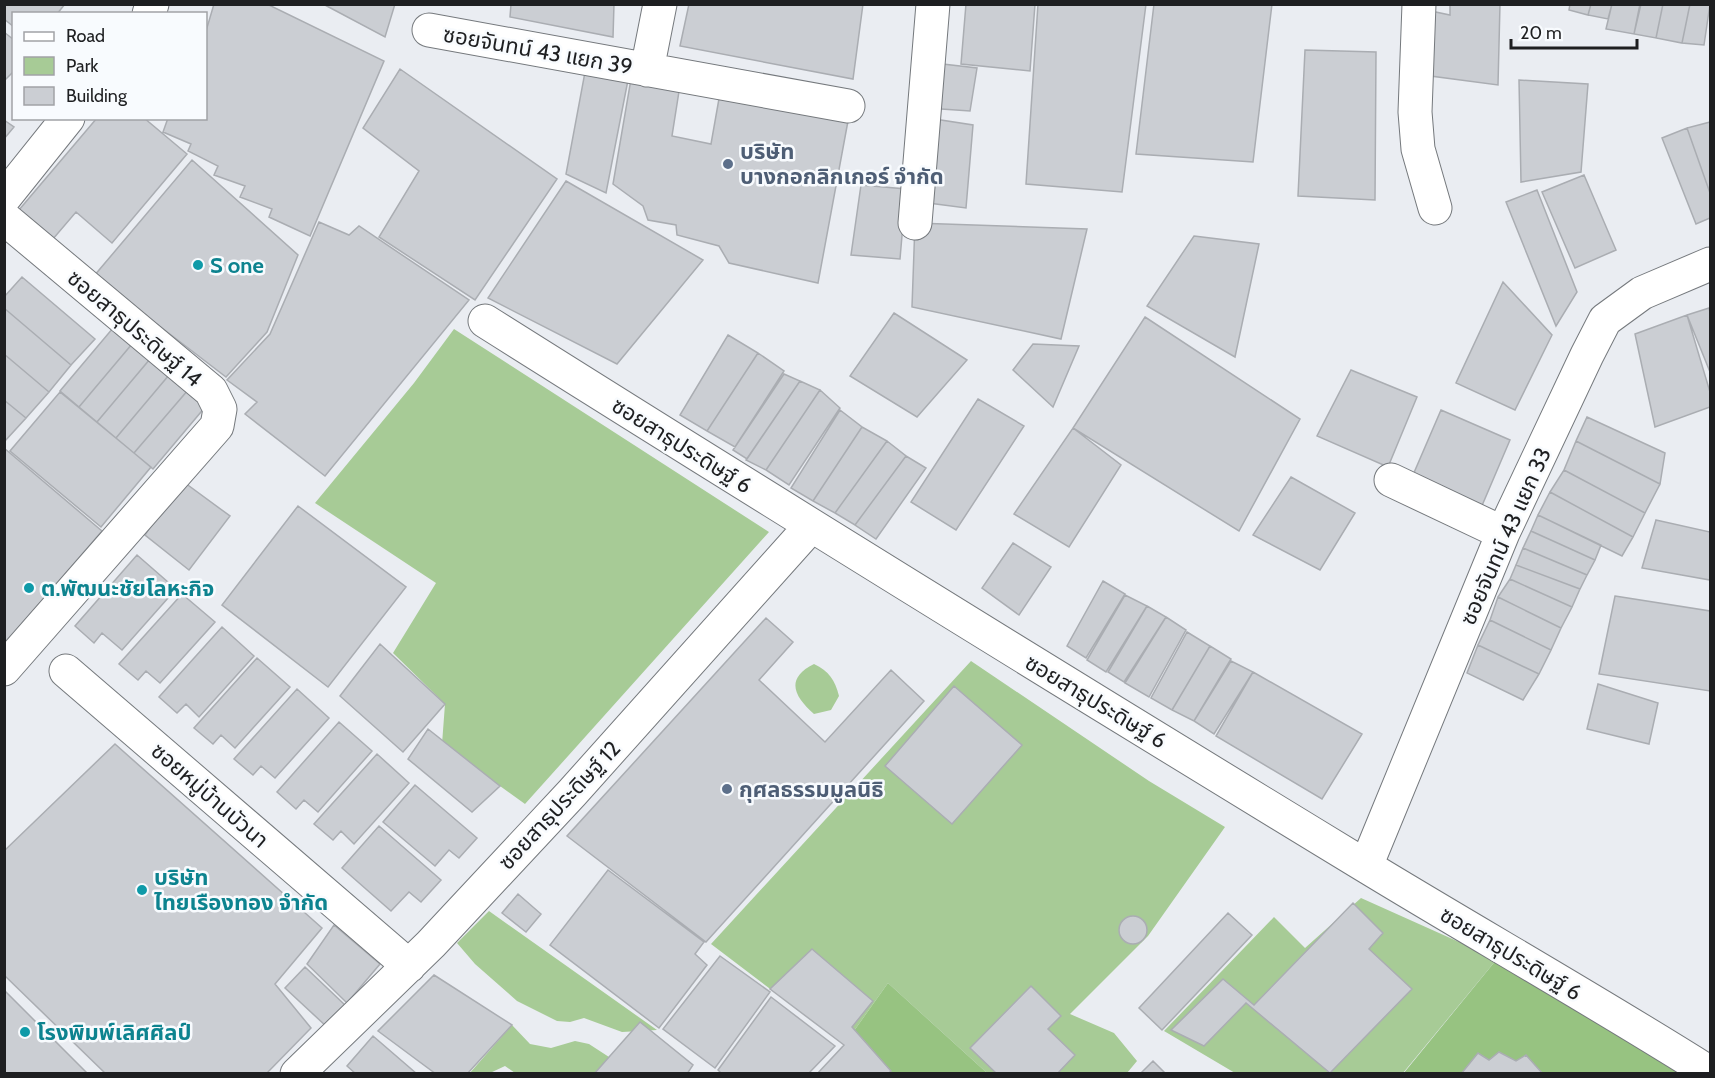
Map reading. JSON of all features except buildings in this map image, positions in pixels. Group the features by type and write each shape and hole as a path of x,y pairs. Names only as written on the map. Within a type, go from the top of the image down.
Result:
{"street":[{"name":"ซอยจันทน์ 43 แยก 39","path":"647,70 660,4"},
{"path":"915,223 933,4"},
{"path":"1419,4 1415,111 1417,139 1434,208"},
{"name":"ซอยจันทน์ 43 แยก 39","path":"429,30 848,106"},
{"path":"4,198 66,120"},
{"name":"ซอยสาธุประดิษฐ์ 14","path":"4,218 211,392 220,409 217,426 4,669"},
{"name":"ซอยจันทน์ 43 แยก 33","path":"1366,866 1503,533 1605,320 1642,292 1710,264"},
{"name":"ซอยสาธุประดิษฐ์ 6","path":"485,321 811,526 1366,866 1707,1064"},
{"path":"1391,480 1503,533"},
{"name":"ซอยสาธุประดิษฐ์ 12","path":"307,1070 572,794 811,526"},
{"name":"ซอยหมู่บ้านบัวนา","path":"66,671 409,966"}],"green space":[{"path":"454,329 769,532 525,804 442,744 445,704 393,653 436,583 315,503 414,383"},
{"path":"971,661 1149,781 1225,827 1148,936 1070,1014 1114,1033 1137,1061 1127,1073 987,1073 888,983 844,1045 711,944"},
{"path":"814,664 831,677 839,696 831,710 814,714 798,695 796,682 805,670"},
{"path":"1361,898 1497,959 1403,1073 1235,1073 1164,1031 1274,917 1305,948"},
{"path":"489,911 657,1030 622,1032 584,1018 570,1022 557,1021 517,1001 475,964 457,943"},
{"path":"1497,959 1685,1074 1403,1074"},
{"path":"888,983 987,1073 817,1074 844,1045"},
{"path":"512,1025 530,1044 551,1048 575,1041 589,1044 609,1057 596,1073 515,1073 505,1066 490,1073 469,1074"}],"place":[{"name":"บริษัท บางกอกลิกเกอร์ จำกัด","path":"728,164"},
{"name":"S one","path":"198,265"},
{"name":"ต.พัฒนะชัยโลหะกิจ","path":"29,588"},
{"name":"กุศลธรรมมูลนิธิ","path":"727,789"},
{"name":"บริษัท ไทยเรืองทอง จำกัด","path":"142,890"},
{"name":"โรงพิมพ์เลิศศิลป์","path":"25,1032"}]}
